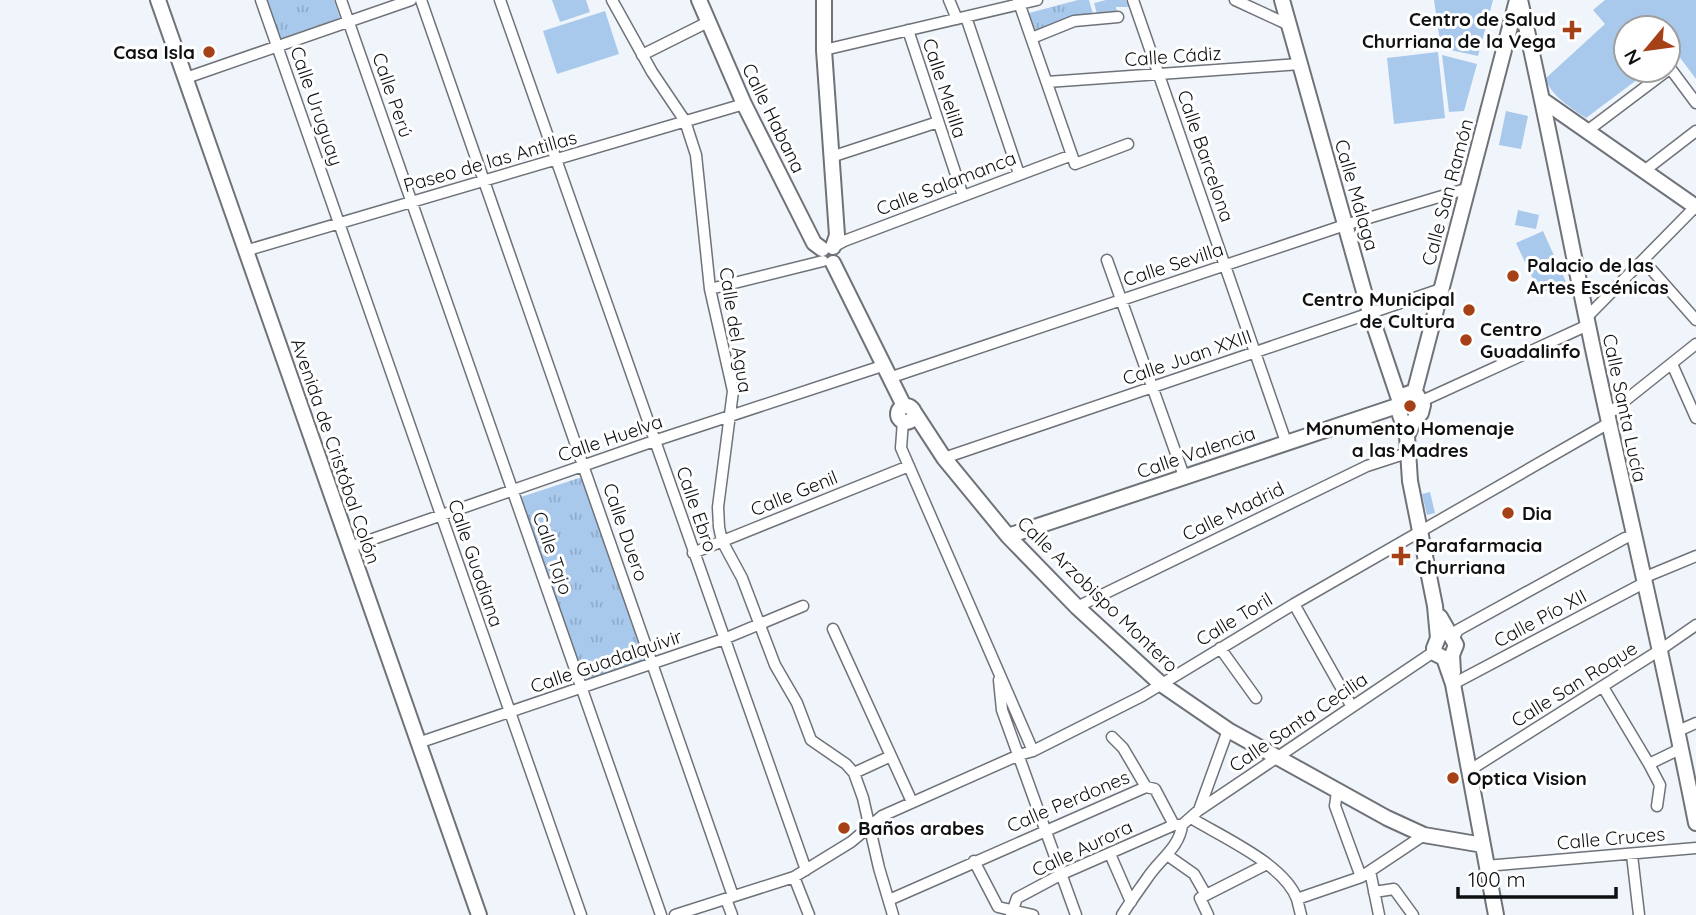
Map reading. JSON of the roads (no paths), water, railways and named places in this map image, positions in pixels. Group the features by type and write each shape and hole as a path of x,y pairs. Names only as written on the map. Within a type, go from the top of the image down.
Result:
{"street":[{"name":"Avenida de Cristóbal Colón","path":"158,0 479,915"},
{"name":"Calle Uruguay","path":"261,0 339,223"},
{"name":"Calle Perú","path":"341,0 412,202"},
{"path":"186,78 411,0"},
{"name":"Calle Duero","path":"421,0 653,663 729,897 732,915"},
{"name":"Calle Ebro","path":"500,0 806,870"},
{"name":"Calle del Agua","path":"612,0 642,55 685,121 696,155 710,289 733,391 718,507 722,541 742,578 775,665 797,703 811,740 846,764 854,773"},
{"name":"Calle Habana","path":"699,0 744,104 814,243 828,255 907,413 901,448 1033,751"},
{"path":"824,0 824,50 836,235 828,255"},
{"path":"949,0 961,18 1019,174"},
{"path":"824,50 1019,2 1037,0"},
{"name":"Calle Barcelona","path":"1133,0 1286,442"},
{"path":"1235,0 1289,25"},
{"name":"Calle Málaga","path":"1282,0 1370,313 1403,409"},
{"name":"Calle Santa Lucía","path":"1518,0 1544,101 1587,322 1682,748 1696,823"},
{"name":"Calle San Ramón","path":"1403,409 1421,413 1418,397 1441,289 1518,0"},
{"path":"1019,2 1072,155"},
{"path":"1032,38 1074,21 1118,17"},
{"path":"642,55 708,22"},
{"name":"Calle Melilla","path":"908,30 962,196"},
{"name":"Calle Cádiz","path":"1047,82 1300,64"},
{"path":"1587,131 1649,84"},
{"path":"1681,84 1696,103"},
{"path":"1418,397 1587,322 1696,206 1544,101"},
{"name":"Paseo de las Antillas","path":"246,251 744,104"},
{"path":"831,157 938,122"},
{"path":"1644,171 1696,131"},
{"name":"Calle Salamanca","path":"710,289 828,255 844,241 1072,155 1075,164 1128,144"},
{"name":"Calle Sevilla","path":"886,372 1121,300 1345,225 1469,187"},
{"name":"Calle Tajo","path":"412,202 660,915"},
{"name":"Calle Guadiana","path":"339,223 581,915"},
{"path":"1107,260 1184,476"},
{"path":"1643,260 1696,320"},
{"name":"Calle Juan XXIII","path":"944,458 1441,289"},
{"name":"Calle Toril","path":"675,915 794,877 851,842 882,816 1033,751 1142,696 1608,419 1696,344"},
{"path":"1672,363 1696,418"},
{"name":"Calle Huelva","path":"350,547 730,416 886,372"},
{"name":"Calle Valencia","path":"1008,536 1286,442 1403,409 1405,394 1418,397"},
{"path":"1403,409 1420,532 1454,684 1496,915"},
{"name":"Calle Arzobispo Montero","path":"907,413 1008,536 1077,607 1161,684 1228,730 1337,792 1424,835 1483,845"},
{"name":"Calle Madrid","path":"1077,607 1367,466 1407,453"},
{"name":"Calle Genil","path":"693,553 909,466"},
{"name":"Calle Santa Cecilia","path":"1122,915 1148,876 1182,834 1183,823 1199,810 1445,646 1458,630 1633,536"},
{"name":"Calle Pío XII","path":"1454,684 1643,581 1696,556"},
{"path":"1294,604 1352,707"},
{"name":"Calle Guadalquivir","path":"418,743 724,639 803,606"},
{"name":"Calle San Roque","path":"1470,770 1696,625"},
{"path":"833,629 912,802"},
{"path":"1220,648 1256,698"},
{"name":"Calle Habana","path":"998,674 1002,709 1076,915"},
{"path":"1603,687 1660,785 1657,806"},
{"path":"1678,731 1696,723"},
{"path":"1199,810 1228,730"},
{"path":"1112,737 1123,748 1146,787 1155,789 1183,823 1267,864 1293,887 1301,915"},
{"path":"1649,764 1682,748"},
{"path":"891,756 854,773 863,797 868,826 893,915"},
{"name":"Calle Perdones","path":"889,900 1146,787"},
{"path":"1337,792 1335,806 1374,892 1379,915"},
{"name":"Calle Aurora","path":"1012,913 1017,898 1062,874 1183,823"},
{"path":"1297,899 1365,874 1424,835"},
{"name":"Calle Cruces","path":"1486,866 1696,848"},
{"path":"1110,854 1131,902"},
{"path":"1167,855 1194,874 1206,895"},
{"path":"1632,855 1639,915"},
{"path":"974,861 998,907 1012,913 1033,915"},
{"path":"1208,915 1200,898 1267,864"},
{"path":"794,877 809,915"},
{"path":"1374,892 1394,889 1413,915"}],"place":[{"name":"Centro de Salud Churriana de la Vega","path":"1572,30"},
{"name":"Casa Isla","path":"209,52"},
{"name":"Palacio de las Artes Escénicas","path":"1513,276"},
{"name":"Centro Municipal de Cultura","path":"1469,310"},
{"name":"Centro Guadalinfo","path":"1466,340"},
{"name":"Monumento Homenaje a las Madres","path":"1410,406"},
{"name":"Dia","path":"1508,513"},
{"name":"Parafarmacia Churriana","path":"1401,556"},
{"name":"Optica Vision","path":"1453,778"},
{"name":"Baños arabes","path":"844,828"}]}
